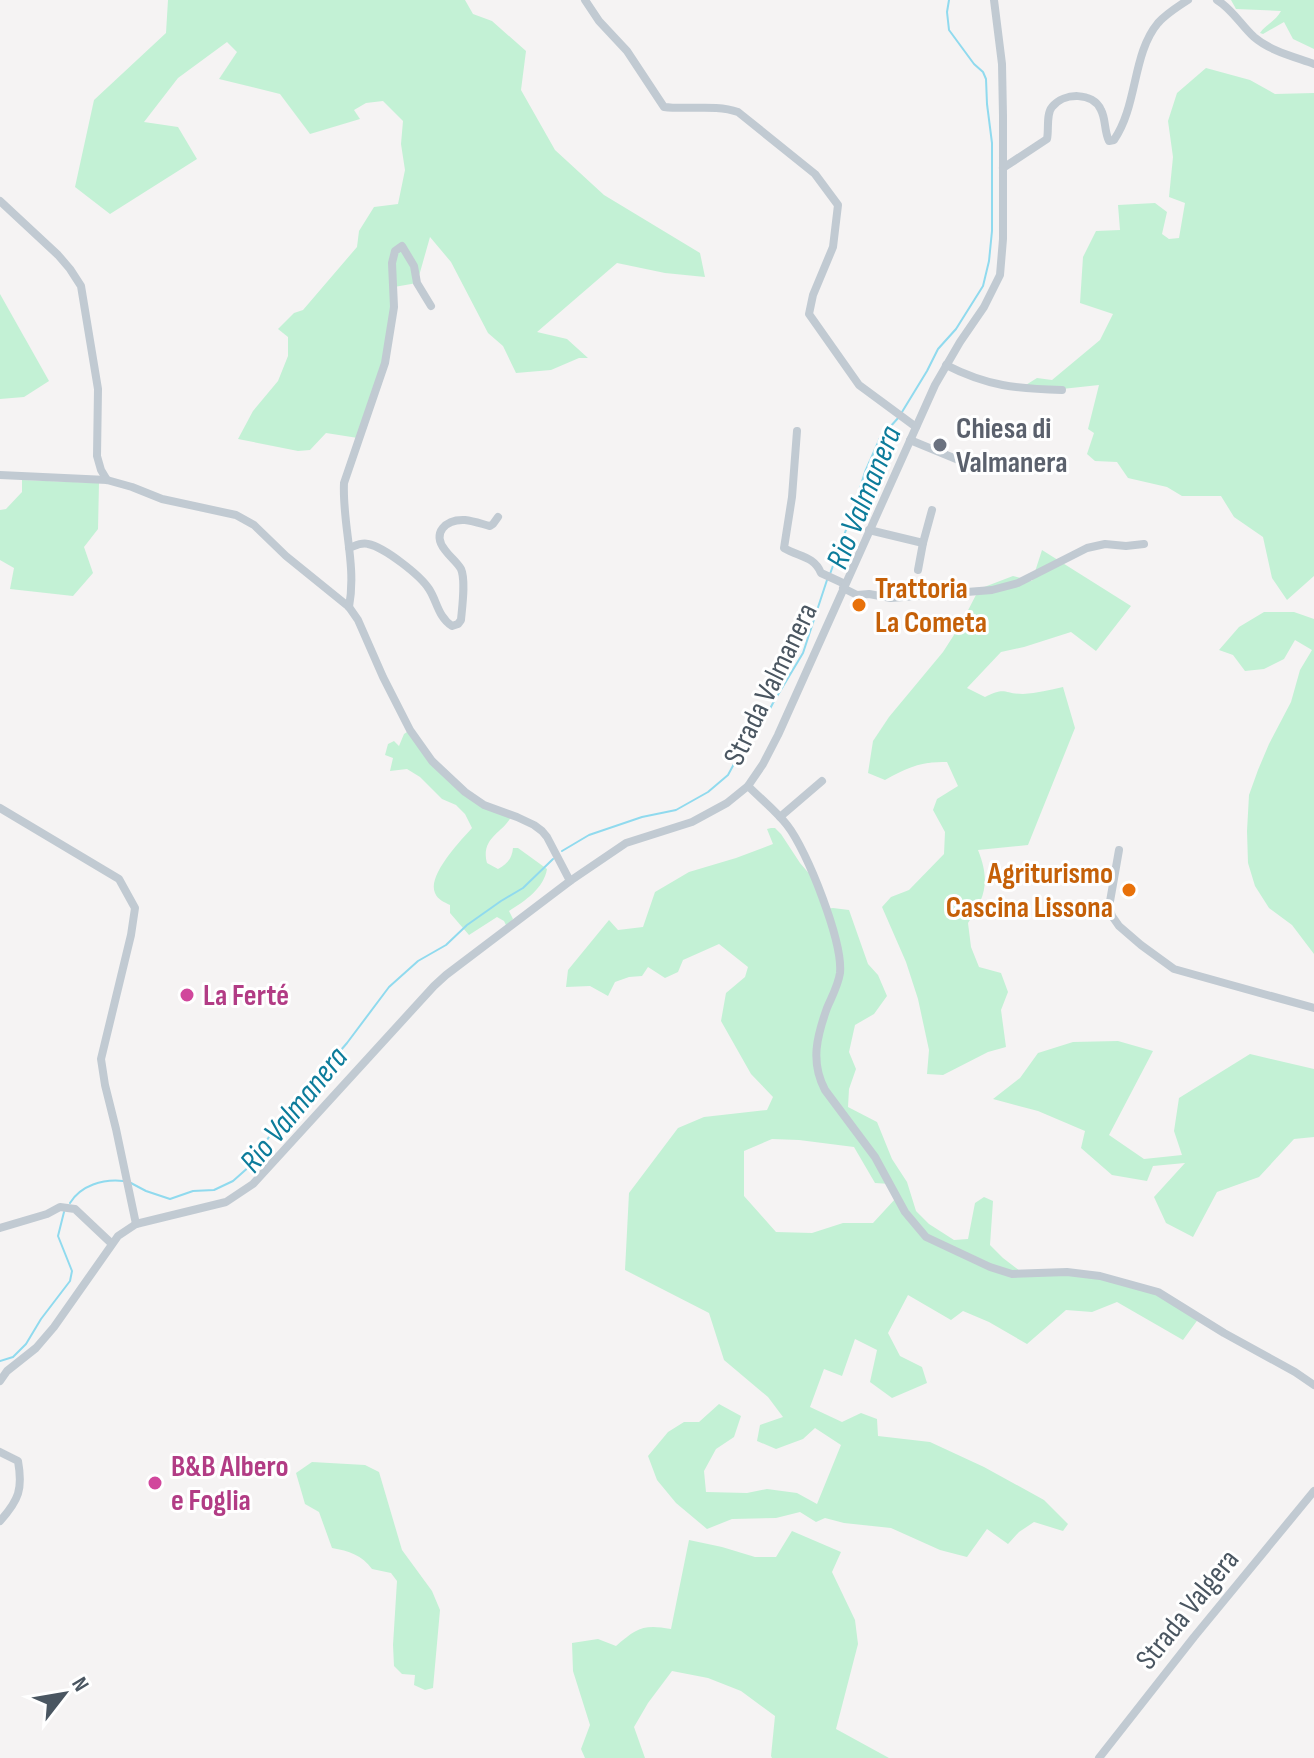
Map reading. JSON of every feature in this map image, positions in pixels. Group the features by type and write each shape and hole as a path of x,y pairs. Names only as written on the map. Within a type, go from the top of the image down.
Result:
{"street":[{"path":"585,0 599,21 627,51 664,107 724,107 738,112 815,174 838,205 833,247 813,295 809,314 859,385 916,427"},
{"name":"Strada Valmanera","path":"0,1381 54,1327 118,1236 136,1224 226,1202 253,1184 434,986 570,881 626,843 692,822 727,803 748,786 778,735 946,365 984,307 1000,275 1003,239 1002,64 994,0"},
{"path":"1003,168 1047,139 1049,113 1053,106 1079,95 1091,98 1097,104 1102,111 1106,136 1109,141 1114,140 1126,121 1148,39 1172,10 1188,0"},
{"path":"1217,0 1256,39 1314,64"},
{"path":"0,201 58,255 81,286 98,389 97,456 107,480"},
{"path":"349,607 353,588 343,502 344,483 385,363 394,307 392,263 395,251 402,246 414,266 417,283 431,306"},
{"path":"946,365 970,377 997,384 1034,390 1062,390"},
{"path":"797,431 784,548 814,561 821,573 857,595 891,598 992,590 1018,583 1087,548 1105,544 1144,544"},
{"path":"910,440 978,468"},
{"path":"0,475 107,480 162,499 245,519 349,607 410,730 432,761 484,805 534,825 547,837 570,881"},
{"path":"918,570 932,510"},
{"path":"349,548 369,544 418,576 431,592 444,619 452,626 461,620 463,579 460,567 439,539 441,529 457,520 490,526 498,517"},
{"path":"869,530 923,543"},
{"path":"780,817 822,781"},
{"path":"748,786 792,832 815,877 832,927 840,965 837,985 816,1048 816,1067 820,1079 875,1157 905,1212 920,1231 934,1241 1012,1274 1067,1272 1100,1276 1158,1292 1314,1385"},
{"path":"0,808 119,879 135,908 101,1059 136,1224"},
{"path":"1119,850 1109,907 1119,926 1141,945 1174,969 1314,1008"},
{"path":"0,1228 67,1208 75,1209 111,1243"},
{"path":"0,1452 19,1462 21,1481 19,1495 0,1521"},
{"name":"Strada Valgera","path":"1099,1758 1314,1491"}],"green space":[{"path":"168,0 465,0 473,14 492,21 526,51 521,90 555,150 604,195 700,253 705,277 617,263 537,332 567,339 588,358 579,358 551,370 516,373 503,346 488,333 451,262 430,237 417,283 394,287 389,340 358,438 326,433 310,450 298,451 238,439 253,411 278,381 288,356 288,337 278,329 294,313 303,310 357,247 359,231 374,207 398,204 405,170 401,144 403,121 383,101 366,103 354,110 360,119 310,134 280,94 219,79 237,52 227,42 178,78 144,122 178,127 197,159 110,214 75,187 94,100 166,33"},
{"path":"1231,0 1314,0 1314,49 1293,39 1284,22 1260,33 1281,11 1236,9"},
{"path":"1206,68 1250,80 1275,94 1314,93 1314,576 1287,600 1272,578 1263,537 1234,517 1221,496 1182,496 1167,487 1128,478 1117,462 1095,461 1087,454 1094,433 1088,429 1099,385 1062,389 1021,388 1037,378 1052,380 1100,340 1113,314 1080,303 1083,257 1096,231 1120,230 1118,205 1155,203 1167,212 1162,234 1169,239 1179,238 1185,203 1169,197 1173,157 1168,121 1177,93"},
{"path":"0,294 49,381 24,397 0,399"},
{"path":"22,480 99,483 98,529 84,547 93,573 73,596 10,589 14,568 0,560 0,510 6,509 22,492"},
{"path":"1042,550 1131,606 1096,651 1071,632 1001,652 967,688 985,697 1001,691 1023,694 1063,687 1075,728 1028,845 978,850 985,879 979,905 968,923 971,947 979,967 1001,973 1008,992 1001,1010 1006,1047 988,1052 943,1075 927,1074 929,1050 918,999 882,907 891,897 909,890 944,854 945,832 933,810 937,799 958,786 947,762 914,766 885,780 868,773 873,741 943,652 979,589 1013,576 1032,581"},
{"path":"1264,612 1294,612 1314,619 1314,954 1292,925 1269,908 1255,886 1248,863 1249,795 1269,744 1291,702 1300,670 1312,650 1295,640 1284,659 1264,669 1245,671 1233,655 1219,650 1239,627"},
{"path":"410,730 432,761 465,792 512,815 490,841 487,863 498,869 508,861 513,848 518,848 547,869 538,888 509,911 513,919 507,927 497,917 469,935 450,913 450,905 435,893 440,868 472,828 456,805 442,799 420,777 407,769 390,771 393,758 385,755 388,744 394,741 399,746 404,734"},
{"path":"775,828 781,834 812,877 824,909 849,910 868,964 878,975 887,996 874,1014 855,1025 849,1052 856,1069 849,1089 848,1107 877,1122 892,1159 907,1182 916,1211 929,1224 954,1240 968,1239 975,1203 984,1197 993,1201 990,1245 1024,1274 1067,1272 1158,1292 1199,1318 1183,1340 1117,1302 1092,1312 1066,1310 1027,1344 963,1311 951,1320 908,1295 888,1333 900,1356 922,1367 927,1383 892,1398 870,1382 877,1350 855,1339 842,1376 824,1369 810,1407 842,1422 861,1413 877,1419 878,1436 930,1442 984,1467 1044,1500 1068,1524 1063,1531 1034,1522 1008,1544 987,1529 967,1557 940,1550 891,1528 825,1518 816,1522 800,1512 776,1518 732,1519 707,1529 676,1503 657,1480 648,1456 668,1432 684,1422 699,1422 719,1404 741,1416 734,1437 716,1449 704,1471 706,1492 747,1493 767,1489 797,1493 817,1504 841,1445 815,1428 803,1439 776,1449 757,1441 760,1425 783,1417 768,1397 724,1360 709,1313 625,1270 629,1193 678,1128 704,1117 767,1110 773,1097 751,1074 721,1021 726,993 745,977 748,967 719,944 683,960 678,972 665,978 648,967 642,976 615,982 608,996 590,986 566,987 568,970 609,920 618,930 643,927 655,892 689,872 773,844 767,829","holes":["772,1139 854,1147 875,1183 890,1184 896,1198 873,1223 843,1223 812,1233 776,1232 744,1196 744,1151"]},
{"path":"1118,1041 1153,1051 1109,1135 1144,1159 1182,1155 1174,1131 1179,1098 1250,1054 1314,1069 1314,1137 1294,1139 1259,1177 1217,1192 1193,1237 1166,1223 1154,1197 1185,1163 1153,1166 1147,1181 1112,1175 1081,1148 1085,1131 1038,1111 993,1099 1020,1078 1038,1053 1073,1042"},
{"path":"312,1462 365,1465 379,1472 402,1550 432,1591 440,1610 433,1688 425,1690 414,1685 415,1675 402,1674 394,1666 397,1581 391,1573 372,1569 355,1554 332,1548 319,1512 305,1504 296,1473"},
{"path":"792,1531 841,1552 832,1572 855,1620 858,1644 836,1729 889,1758 772,1758 775,1716 741,1691 708,1678 672,1671 634,1727 645,1758 585,1758 581,1749 590,1725 573,1671 572,1643 598,1639 616,1646 641,1629 671,1629 689,1540 755,1557 776,1557"}],"waterway":[{"name":"Rio Valmanera","path":"902,412 938,349 956,329 983,286 989,261 992,143 986,79 949,30 949,0"},
{"name":"Rio Valmanera","path":"830,574 865,472 880,438 899,417"},
{"name":"Rio Valmanera","path":"562,851 589,835 642,817 676,810 708,792 728,775 742,749 758,732 803,653 827,580"},
{"name":"Rio Valmanera","path":"129,1182 170,1199 193,1191 214,1190 233,1181 251,1165 290,1104 347,1043 389,987 418,961 446,945 467,925 523,888 553,859"},
{"name":"Rio Valmanera","path":"70,1203 93,1184 123,1181"},
{"name":"Rio Valmanera","path":"0,1361 13,1357 26,1344 70,1281 72,1271 58,1236 64,1212"}],"place":[{"name":"Chiesa di Valmanera","path":"940,445"},
{"name":"Trattoria La Cometa","path":"859,605"},
{"name":"Agriturismo Cascina Lissona","path":"1129,890"},
{"name":"La Ferté","path":"187,995"},
{"name":"B&B Albero e Foglia","path":"155,1483"}]}
